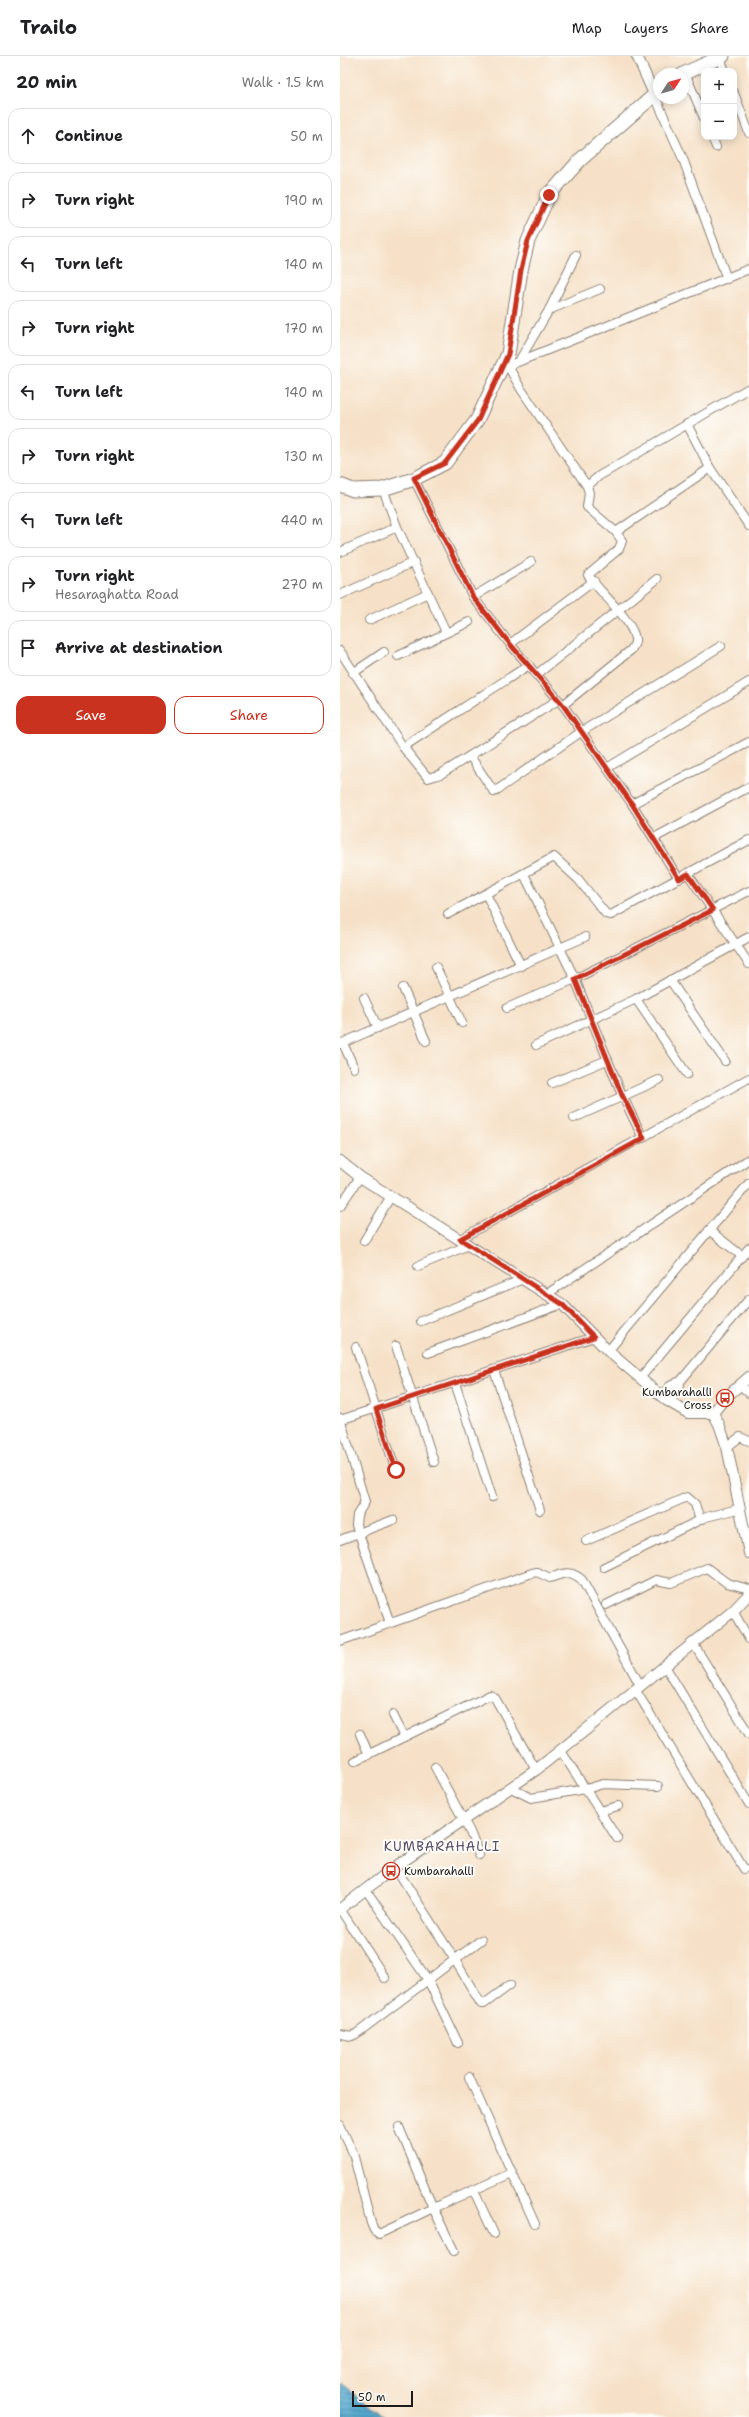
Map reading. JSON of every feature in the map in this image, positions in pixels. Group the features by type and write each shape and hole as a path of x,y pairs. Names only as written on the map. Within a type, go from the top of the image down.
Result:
{"main road":[{"path":"689,72 722,57"},
{"path":"340,485 352,490 383,489 414,478 445,463 478,420 505,367 521,270 528,241 549,195 580,160 653,95"}],"street":[{"path":"637,56 653,86"},
{"path":"722,57 725,68"},
{"path":"689,85 701,111"},
{"path":"737,101 749,133"},
{"path":"661,104 683,159 727,279"},
{"path":"713,140 716,147"},
{"path":"519,361 548,310 576,255"},
{"path":"340,651 403,747 428,778 441,774 561,702 631,650 636,640 619,611 588,573 622,544 621,537 587,507 589,493 587,486 505,367 749,270"},
{"path":"548,310 600,289"},
{"path":"587,486 599,476 749,388"},
{"path":"687,424 710,468 749,526"},
{"path":"616,532 710,468"},
{"path":"414,478 473,597 510,644 561,702 632,804 679,879"},
{"path":"383,489 397,527 446,632"},
{"path":"340,552 397,527"},
{"path":"340,595 414,562"},
{"path":"473,597 531,562"},
{"path":"536,675 619,611 657,579"},
{"path":"510,644 594,581"},
{"path":"369,620 428,593"},
{"path":"398,656 469,622"},
{"path":"470,756 494,792 581,732 720,646"},
{"path":"353,672 384,652"},
{"path":"403,747 529,665"},
{"path":"607,768 749,682"},
{"path":"632,804 749,742"},
{"path":"654,838 749,787"},
{"path":"448,914 556,858 578,879 606,914 611,916 749,840"},
{"path":"524,874 559,949 575,979 590,1020 622,1095 644,1138"},
{"path":"688,874 749,964"},
{"path":"506,1008 575,979 749,891"},
{"path":"486,894 521,966"},
{"path":"354,1068 341,1044 585,937"},
{"path":"536,1045 636,999 749,937"},
{"path":"436,967 462,1023"},
{"path":"670,980 725,1061"},
{"path":"403,988 426,1041"},
{"path":"364,998 378,1028"},
{"path":"636,999 687,1074"},
{"path":"552,1083 607,1060"},
{"path":"460,1239 644,1138 749,1078"},
{"path":"574,1118 622,1095 659,1080"},
{"path":"546,1294 749,1158"},
{"path":"340,1161 360,1177 562,1304 608,1351 661,1396 688,1413 712,1413 740,1384 749,1377"},
{"path":"340,1206 360,1177"},
{"path":"608,1351 749,1183"},
{"path":"364,1241 391,1196"},
{"path":"709,1230 742,1256"},
{"path":"418,1266 469,1245"},
{"path":"641,1378 749,1248"},
{"path":"421,1321 523,1279"},
{"path":"661,1396 670,1386 679,1383 749,1299"},
{"path":"428,1353 562,1304"},
{"path":"390,1623 359,1533 356,1519 365,1502 340,1419 376,1409 594,1337"},
{"path":"396,1346 434,1462"},
{"path":"356,1347 396,1470"},
{"path":"494,1370 540,1510"},
{"path":"455,1383 492,1497"},
{"path":"670,1402 678,1392 679,1383"},
{"path":"740,1384 749,1393"},
{"path":"712,1413 719,1424 727,1447 738,1509 749,1553"},
{"path":"727,1447 740,1437 749,1441"},
{"path":"586,1541 687,1497 695,1504 700,1520"},
{"path":"604,1567 700,1520 738,1509"},
{"path":"340,1540 393,1520"},
{"path":"606,1605 656,1580 671,1583 707,1568 727,1583 749,1589"},
{"path":"340,1641 537,1572 550,1578 569,1572 575,1573 582,1580 637,1687 744,1869"},
{"path":"385,1978 340,1909 395,1867 536,1770 733,1611 749,1594"},
{"path":"733,1611 749,1639"},
{"path":"693,1643 749,1734"},
{"path":"665,1666 749,1804"},
{"path":"355,1761 490,1695 495,1698 536,1770"},
{"path":"393,1715 404,1737"},
{"path":"360,1734 369,1755"},
{"path":"561,1750 617,1838"},
{"path":"435,1767 463,1820 479,1856"},
{"path":"511,1788 531,1798 586,1790 603,1784 658,1786"},
{"path":"600,1811 618,1806"},
{"path":"395,1867 482,2005 510,1985"},
{"path":"366,1890 428,1980 458,2043"},
{"path":"340,2034 352,2036 356,2034 481,1940"},
{"path":"469,2077 535,2224"},
{"path":"340,2125 353,2153 374,2230 379,2234 385,2233 433,2208 512,2173"},
{"path":"399,2127 433,2208 454,2251"},
{"path":"474,2190 494,2234"}],"water":[{"path":"340,2382 343,2385 384,2417 340,2417"}],"place":[{"name":"Kumbarahalli Cross","path":"725,1398"},
{"name":"Kumbarahalli","path":"391,1871"}],"district":[{"name":"KUMBARAHALLI","path":"442,1846"}],"route":[{"path":"396,1470 376,1409 594,1337 562,1304 460,1239 644,1138 622,1095 590,1020 575,979 713,910 688,874 679,879 632,804 563,705 510,644 473,597 414,478 445,463 478,420 508,354 521,270 528,241 549,195"}]}
